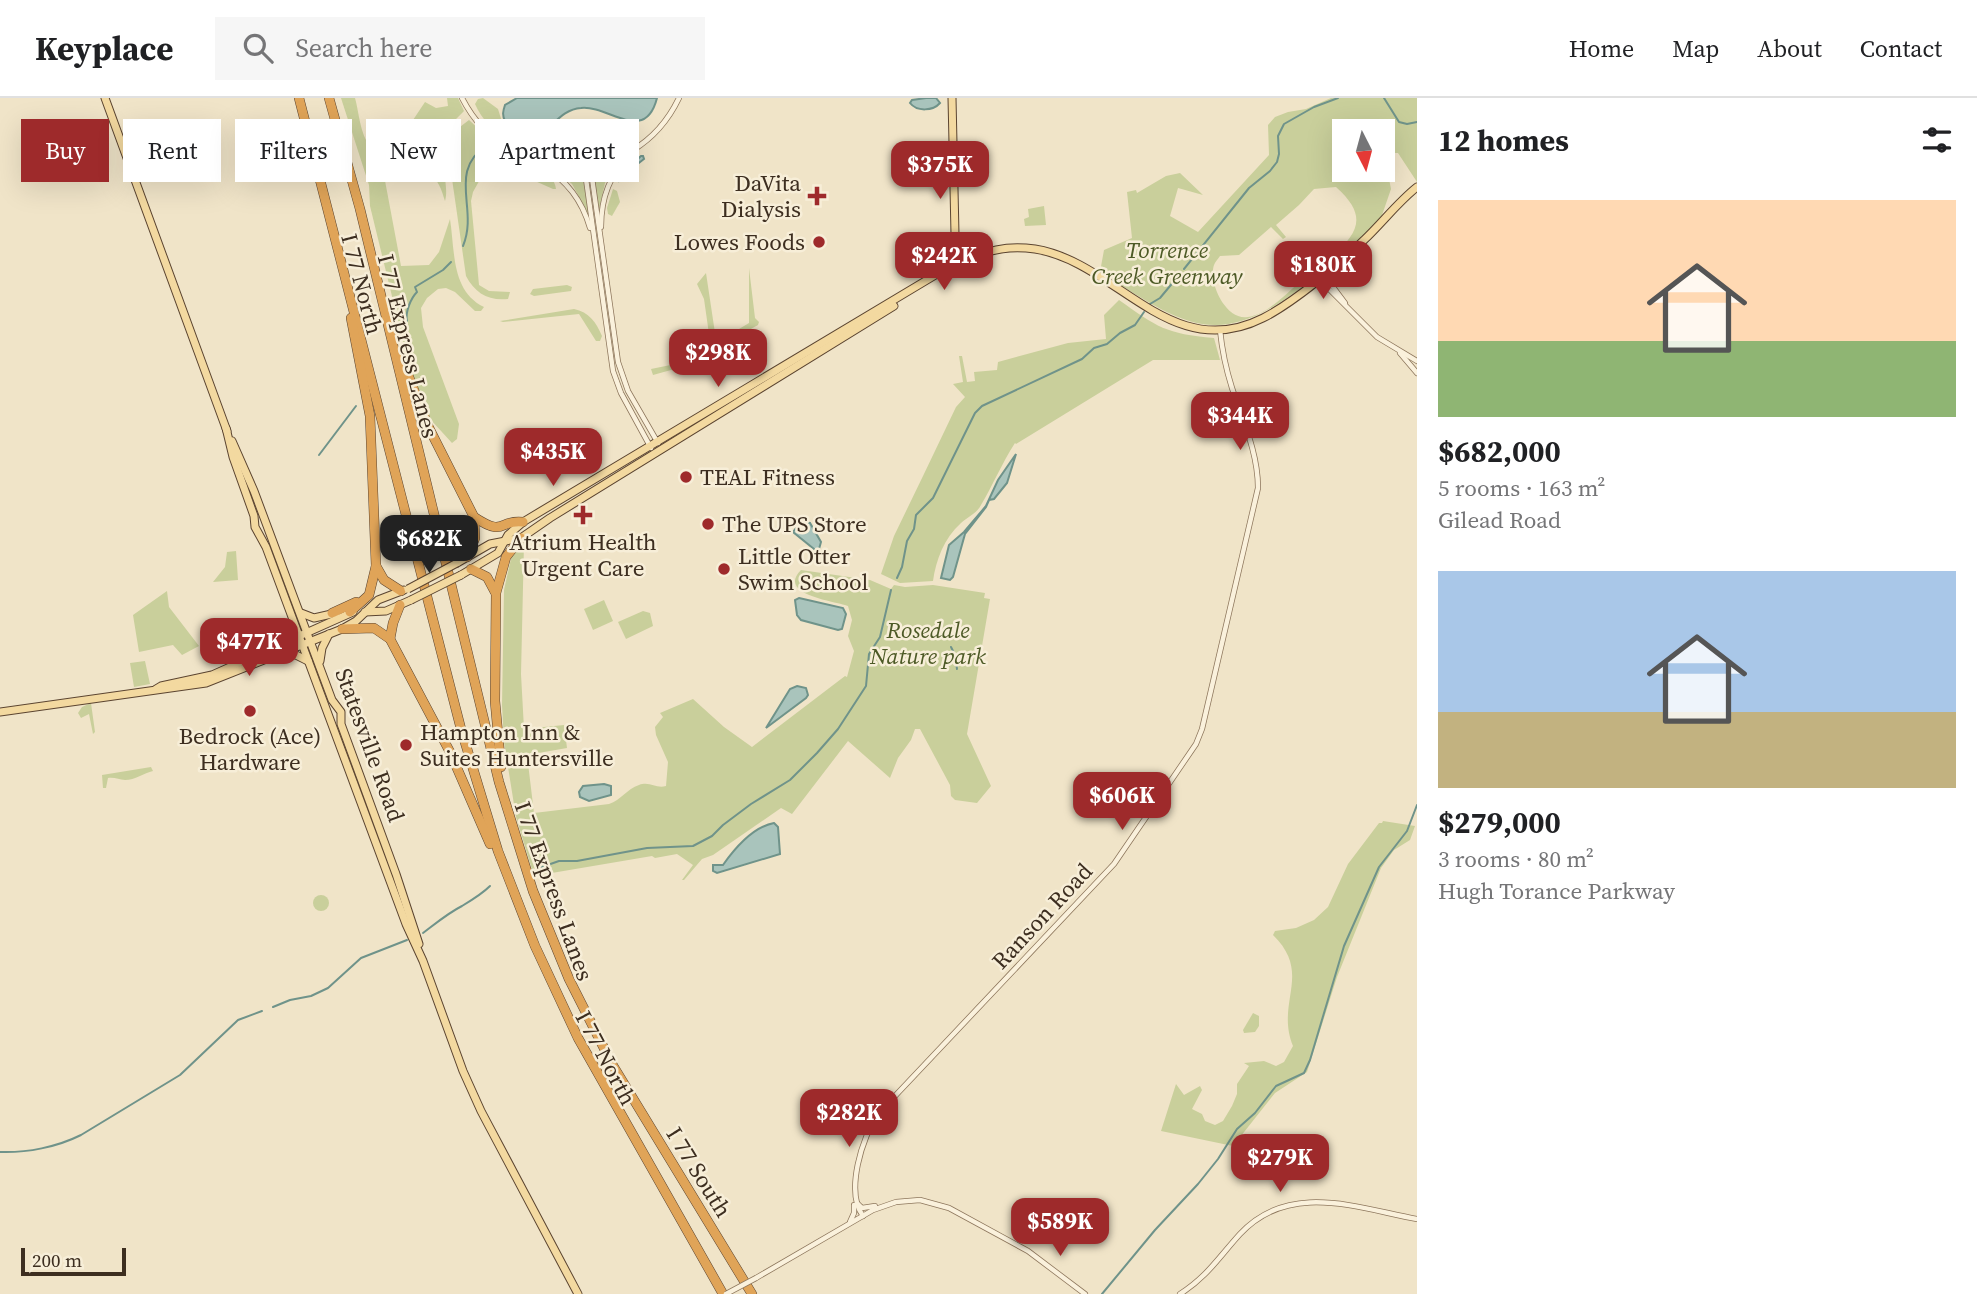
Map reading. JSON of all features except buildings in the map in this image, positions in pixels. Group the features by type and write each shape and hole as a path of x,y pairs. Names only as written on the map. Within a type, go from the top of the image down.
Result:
{"highway":[{"name":"I 77 North","path":"293,98 457,730 494,852 531,948 568,1029 610,1108 717,1294"},
{"name":"I 77 Express Lanes","path":"299,98 457,715 502,863 535,946 578,1038 725,1294"},
{"path":"327,98 360,209 374,268 416,399 474,517 475,538 467,557"},
{"name":"I 77 Express Lanes","path":"327,98 492,770 522,874 553,955 598,1049 745,1294"},
{"name":"I 77 South","path":"374,268 493,756 513,830 547,927 594,1030 631,1097 752,1294"},
{"path":"347,613 366,598 376,566 370,416 351,318"},
{"path":"474,517 498,529 523,522"},
{"path":"513,830 495,719 496,593 506,556 521,538"},
{"path":"376,566 384,580 404,590"},
{"path":"471,569 487,577 496,593"},
{"path":"332,613 358,601 372,582"},
{"path":"390,639 400,605"},
{"path":"342,629 374,628 390,639 450,752 494,852"}],"main road":[{"name":"Statesville Road","path":"103,98 226,428 267,527 332,700 341,712 341,724 396,874 423,961 463,1071 481,1111 578,1294"},
{"path":"309,636 329,634 342,629 356,621 378,600 404,590 491,544 521,538 955,269 959,264 955,234 952,98"},
{"path":"299,611 310,618 332,613 386,611 461,575 498,553 514,529 523,522 952,265 1001,249 1030,248 1051,252 1076,263 1166,318 1193,328 1220,330 1239,327 1260,320 1323,279 1417,187"},
{"path":"731,407 730,402 753,384"},
{"name":"Statesville Road","path":"226,428 233,457 254,516 255,527 266,547 406,924 423,961"},
{"path":"550,518 568,502 568,495"},
{"path":"254,516 259,516 263,526 267,527"},
{"path":"156,689 162,691 219,679 221,675 244,664 309,636 347,613"},
{"path":"276,651 289,634 291,618"},
{"path":"320,665 322,648 329,634"},
{"path":"284,643 300,640"},
{"path":"276,651 293,654 309,662"},
{"path":"0,712 156,689 247,663"},
{"path":"328,714 336,726 341,724"},
{"path":"335,735 341,738 346,750 352,753"}],"street":[{"path":"462,98 475,119"},
{"path":"639,144 657,130 678,98"},
{"path":"563,182 570,187 585,212 593,236"},
{"path":"586,182 613,371 621,393 659,452"},
{"path":"593,182 621,373 654,444"},
{"path":"601,242 601,214 610,182"},
{"path":"1323,279 1326,286 1377,337 1417,361"},
{"name":"Ranson Road","path":"847,1225 853,1217 862,1148 878,1114 1114,864 1199,737 1212,692 1258,488 1256,465 1225,364 1220,330"},
{"path":"1400,352 1417,373"},
{"path":"855,1197 862,1208 914,1200 949,1208 1035,1255 1085,1294"},
{"path":"855,1197 856,1205 863,1216"},
{"path":"1180,1294 1204,1277 1250,1225 1269,1212 1291,1204 1308,1201 1329,1202 1417,1219"},
{"path":"725,1294 882,1206"}],"green space":[{"path":"341,98 355,98 366,139 366,176 352,132 352,119 348,119"},
{"path":"447,98 458,98 464,111 456,119 414,119 425,102 436,108 448,106"},
{"path":"483,98 498,109 501,119 484,119 475,104 478,99"},
{"name":"Torrence Creek Greenway","path":"1331,98 1417,98 1417,182 1398,153 1395,153 1395,119 1332,119 1332,182 1390,182 1391,189 1380,221 1325,269 1322,267 1349,238 1356,220 1348,199 1336,187 1314,189 1276,225 1286,237 1283,239 1271,227 1239,255 1220,256 1214,264 1216,290 1226,307 1240,317 1255,315 1224,325 1201,324 1179,317 1155,306 1100,272 1104,250 1132,238 1127,192 1136,190 1137,193 1166,176 1180,173 1203,195 1178,188 1170,216 1198,232 1269,155 1268,125 1275,117 1306,109"},
{"path":"469,120 475,126 475,182 479,182 471,201 479,285 489,291 510,292 508,299 494,299 483,295 466,276 452,182 461,182 461,126"},
{"path":"368,182 385,182 401,266 429,265 439,252 450,219 454,257 460,281 473,300 484,307 481,311 475,311 455,292 446,288 438,289 427,298 421,308 423,327 459,424 457,439 452,443 431,420 411,374 370,206"},
{"path":"437,182 446,182 445,201"},
{"path":"537,182 553,182 556,189"},
{"path":"570,182 584,182 589,215"},
{"path":"595,182 606,182 605,183 598,215"},
{"path":"613,189 617,191 620,202 612,216 608,214 607,208"},
{"path":"1044,206 1046,225 1025,226 1024,219 1029,217 1028,209"},
{"path":"749,268 758,325 722,345 714,346 693,369 671,370 653,375 651,369 695,360 710,341 704,299 697,284 706,273 715,333 713,336 719,341 749,323"},
{"path":"1302,280 1306,284 1265,310"},
{"path":"567,285 572,287 571,291 534,296 530,294 533,289"},
{"name":"Torrence Creek Greenway","path":"1119,300 1163,328 1214,338 1220,360 1153,360 1015,443 979,508 955,529 945,542 933,581 900,583 881,574 894,536 956,407 965,397 953,384 963,382 959,356 962,356 967,382 975,381 974,372 997,370 998,362 1068,343 1106,339 1104,315"},
{"path":"574,309 588,315 594,322 602,336 600,341 596,341 579,314 500,321"},
{"name":"Rosedale Nature park","path":"524,543 521,674 524,729 564,725 567,748 527,755 534,813 609,804 643,784 666,786 668,762 655,727 663,717 660,713 693,699 724,727 752,747 847,677 854,651 848,636 852,620 848,606 802,591 796,585 795,579 801,570 870,580 891,589 894,585 933,585 985,593 984,598 990,599 967,734 991,786 977,803 955,800 951,796 950,785 920,729 915,729 890,778 848,741 792,814 781,808 713,855 702,859 684,880 693,865 677,854 534,876 516,817 504,742 502,705 504,590 512,554"},
{"path":"236,551 238,580 213,582 225,567 227,552"},
{"path":"167,591 169,607 199,646 182,655 173,645 139,652 133,615"},
{"path":"604,600 613,621 593,630 584,609"},
{"path":"643,611 650,613 653,626 626,639 618,622"},
{"path":"145,661 150,684 134,687 130,663"},
{"path":"91,703 95,732 93,734 89,714 81,718 78,713 82,707"},
{"path":"151,767 153,771 132,779 108,778 106,788 103,788 102,775"},
{"path":"1107,777 1116,779 1116,790 1099,791 1098,787 1104,785"},
{"path":"1134,782 1144,787 1143,799 1139,800 1139,796 1129,792 1130,785"},
{"path":"1383,821 1415,826 1410,840 1394,850 1381,868 1337,977 1307,1072 1275,1093 1233,1146 1161,1131 1176,1084 1184,1095 1200,1086 1202,1090 1192,1109 1202,1114 1205,1121 1215,1125 1223,1121 1232,1106 1237,1094 1237,1084 1249,1066 1244,1063 1264,1061 1276,1066 1284,1062 1293,1046 1288,1016 1292,976 1285,949 1273,935 1275,931 1296,928 1314,920 1328,907 1348,864"},
{"path":"321,895 327,897 327,909 321,911 315,909 313,903 315,897"},
{"path":"1253,1013 1259,1016 1259,1026 1255,1032 1244,1033 1243,1030"}],"water":[{"path":"517,98 657,98 651,112 639,120 622,119 581,108 558,119 504,119 505,105"},
{"path":"936,98 940,103 925,109 910,103 912,100"},
{"path":"1016,454 1007,483 994,499 989,500 986,507 965,534 953,577 950,580 941,578 949,545 986,506 998,480"},
{"path":"804,522 810,523 821,542 819,549 814,549 793,532"},
{"path":"799,598 843,608 846,614 842,629 801,620 797,615 795,600"},
{"path":"797,686 806,688 806,698 766,728 790,689"},
{"path":"583,786 611,786 611,795 589,801 580,797 579,792"},
{"path":"774,823 778,827 780,854 717,873 713,871 713,865 723,865 752,834"}],"waterway":[{"path":"1184,269 1249,188 1277,162 1278,136 1284,124 1314,107 1338,98"},
{"path":"1384,98 1399,122 1417,122"},
{"path":"463,246 468,218 466,179 475,157"},
{"path":"407,321 409,305 417,292 415,287 451,262"},
{"path":"1150,304 1160,298 1180,274"},
{"path":"897,578 907,541 914,529 916,515 933,498 975,413 982,406 1082,359 1094,348 1107,344 1135,325 1144,312"},
{"path":"319,455 356,406"},
{"path":"539,868 559,861 577,861 647,848 693,846 712,836 751,804 790,780 838,729 866,686 869,654 880,637 891,590"},
{"path":"951,647 957,669"},
{"path":"1102,1294 1155,1230 1198,1184 1237,1129 1255,1113 1276,1086 1304,1073 1344,946 1379,867 1407,831 1417,805"},
{"path":"423,933 490,886"},
{"path":"273,1007 328,988 361,958 407,940"},
{"path":"0,1152 42,1148 81,1135 180,1075 238,1020 262,1011"}],"place":[{"name":"DaVita Dialysis","path":"817,196"},
{"name":"Lowes Foods","path":"819,242"},
{"name":"TEAL Fitness","path":"686,477"},
{"name":"Atrium Health Urgent Care","path":"583,515"},
{"name":"The UPS Store","path":"708,524"},
{"name":"Little Otter Swim School","path":"724,569"},
{"name":"Bedrock (Ace) Hardware","path":"250,711"},
{"name":"Hampton Inn & Suites Huntersville","path":"406,745"}]}
